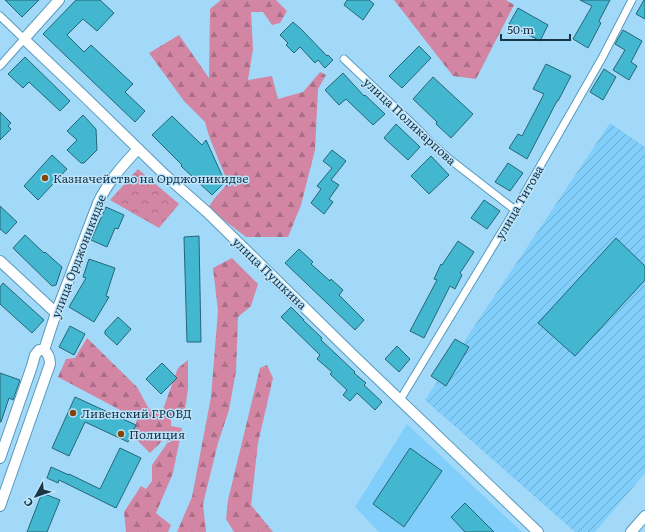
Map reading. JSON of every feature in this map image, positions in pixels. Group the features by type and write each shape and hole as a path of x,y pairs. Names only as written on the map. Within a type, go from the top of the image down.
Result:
{"street":[{"path":"0,66 58,0"},
{"name":"улица Титова","path":"400,400 515,210 602,58 632,0"},
{"name":"улица Пушкина","path":"0,16 165,175 207,212 538,532"},
{"name":"улица Поликарпова","path":"344,59 432,144 515,210"},
{"name":"улица Орджоникидзе","path":"0,458 35,355 39,350 44,350 56,313 102,193 114,176 138,149"},
{"path":"0,261 56,313"},
{"path":"0,506 50,364 50,357 44,350"},
{"path":"631,532 645,516"}],"shaded area":[{"path":"610,123 645,147 645,473 595,532 575,532 425,400"},
{"path":"407,424 522,532 379,532 355,507"}],"green space":[{"path":"221,0 276,0 287,11 280,23 272,25 263,12 251,12 253,49 248,80 272,76 278,99 303,92 320,72 326,75 318,89 315,150 301,205 288,237 246,237 208,208 228,183 205,122 184,101 149,53 179,35 209,78 210,9"},
{"path":"394,0 506,0 514,5 476,79 453,76"},
{"path":"138,169 179,204 159,228 110,200"},
{"path":"232,258 258,284 251,306 238,317 236,371 229,410 218,443 203,504 206,532 177,532 192,497 211,397 218,311 213,268"},
{"path":"87,338 137,387 149,409 162,412 178,368 188,360 188,389 184,416 171,417 171,426 182,428 173,473 156,513 171,525 168,532 126,532 124,512 141,486 146,489 152,481 152,465 168,442 164,439 150,453 133,436 137,419 58,377 66,359 75,358"},
{"path":"267,365 273,378 258,443 251,505 273,532 234,532 226,519 228,500 260,368"}],"building":[{"path":"5,0 39,0 22,17"},
{"path":"76,0 100,0 114,13 97,31 83,19 67,35 84,52 91,45 133,84 125,92 145,111 135,122 43,34"},
{"path":"347,0 369,0 374,4 363,20 344,5"},
{"path":"580,0 610,0 599,21 601,23 588,48 573,39 592,6"},
{"path":"645,0 645,19 636,14"},
{"path":"518,8 548,25 540,41 509,24"},
{"path":"293,22 327,56 328,55 333,60 325,68 318,60 315,63 300,47 294,53 286,45 288,43 280,35"},
{"path":"623,30 642,41 631,62 637,66 629,80 613,70 625,50 615,44"},
{"path":"419,46 431,58 402,88 389,76"},
{"path":"25,57 70,101 60,111 29,82 23,88 8,74"},
{"path":"546,64 571,76 527,159 509,148 518,134 522,136 544,94 533,89"},
{"path":"604,69 616,77 603,100 590,92"},
{"path":"343,73 364,96 365,95 385,114 373,125 346,99 339,105 325,90"},
{"path":"433,77 473,114 451,138 413,99"},
{"path":"0,112 11,123 8,126 11,129 0,140"},
{"path":"83,115 96,129 97,150 84,163 81,163 67,150 77,140 67,131"},
{"path":"172,116 202,145 206,140 225,182 212,195 181,166 182,165 152,135"},
{"path":"396,124 420,147 408,160 384,138"},
{"path":"332,150 346,161 331,180 339,185 329,199 333,202 324,214 311,203 321,189 317,186 332,168 323,161"},
{"name":"Казначейство на Орджоникидзе","path":"52,155 67,169 38,200 24,186"},
{"path":"431,156 449,175 429,194 411,176"},
{"path":"508,163 523,173 510,191 495,182"},
{"path":"484,200 500,211 487,229 471,218"},
{"path":"0,206 17,222 6,234 0,229"},
{"path":"106,207 124,215 118,229 115,228 107,247 91,240"},
{"path":"25,235 62,267 56,285 52,286 13,248"},
{"path":"199,236 201,342 187,342 184,237"},
{"path":"616,238 645,266 645,280 575,356 538,323"},
{"path":"458,241 474,252 460,273 462,275 455,289 450,286 424,338 410,331 437,280 434,279 441,264 442,265"},
{"path":"299,249 313,262 311,264 330,281 331,279 343,290 339,295 364,320 355,330 285,263"},
{"path":"89,259 115,268 106,296 109,297 94,322 69,307 86,278 83,277"},
{"path":"3,283 44,320 32,333 0,304 0,287"},
{"path":"291,307 322,338 321,340 366,383 364,385 382,402 375,410 357,393 350,401 343,395 347,390 330,374 332,372 317,359 320,355 281,317"},
{"path":"118,317 131,329 117,345 105,334 105,331"},
{"path":"70,326 85,334 74,355 59,347"},
{"path":"455,339 469,347 446,386 431,376"},
{"path":"397,346 410,359 399,372 385,359"},
{"path":"162,363 177,378 161,394 146,379"},
{"path":"0,373 20,380 13,400 9,398 1,422 0,422"},
{"name":"Полиция","path":"75,397 136,425 128,442 85,422 69,456 52,448"},
{"path":"120,448 141,458 116,508 59,480 58,483 47,478 51,467 100,489"},
{"path":"410,448 442,471 404,527 373,504"},
{"path":"42,493 60,500 47,532 27,532"},
{"path":"465,503 494,532 465,532 451,517"}],"place":[{"name":"Казначейство на Орджоникидзе","path":"45,178"},
{"name":"Ливенский ГРОВД","path":"73,413"},
{"name":"Полиция","path":"121,434"}]}
